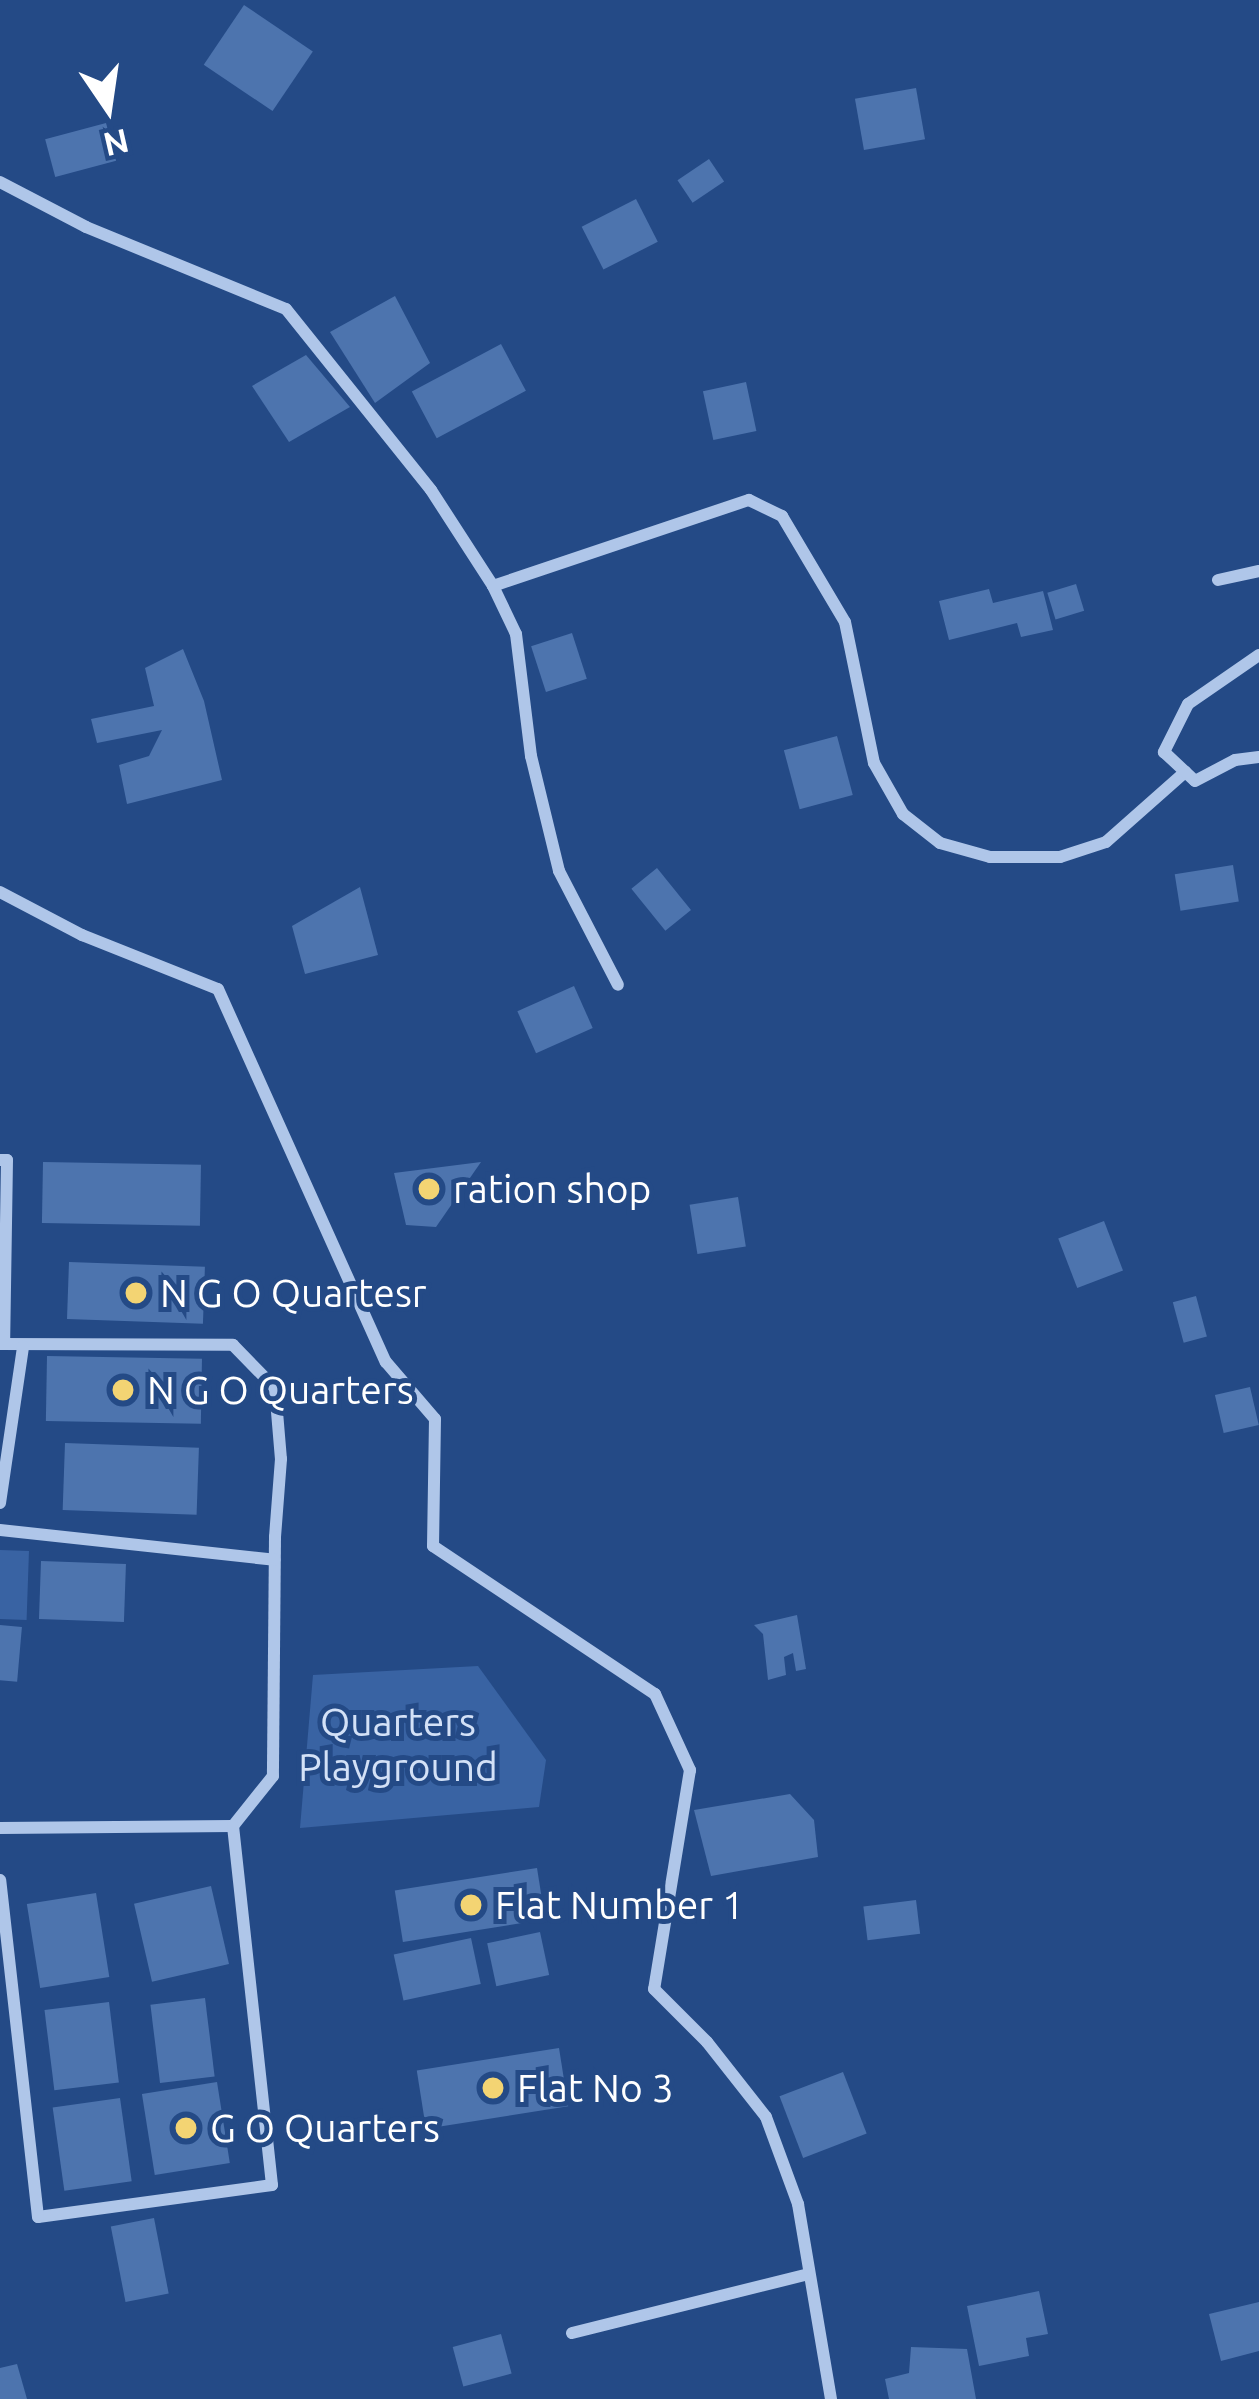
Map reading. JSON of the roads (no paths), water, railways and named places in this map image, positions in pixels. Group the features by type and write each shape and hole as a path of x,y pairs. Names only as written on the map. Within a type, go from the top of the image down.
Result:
{"street":[{"path":"0,182 86,227 286,309 431,490 493,586 517,634 531,756 559,871 618,985"},
{"path":"493,586 749,500 782,516 845,622 874,763 903,814 940,843 991,857 1060,857 1106,842 1185,772"},
{"path":"1218,580 1259,572"},
{"path":"1259,655 1188,704 1164,752 1195,782 1235,760 1259,757"},
{"path":"0,892 82,935 218,989 386,1362 435,1418 433,1546 655,1694 690,1770 654,1989 707,2042 766,2117 798,2204 831,2399"},
{"path":"0,1160 7,1160 2,1344 233,1345 275,1388 281,1459 274,1560 273,1776 233,1826 272,2185 38,2217 0,1880"},
{"path":"0,1503 23,1347"},
{"path":"0,1530 274,1560"},
{"path":"0,1828 233,1826"},
{"path":"572,2333 809,2274"}],"place":[{"name":"ration shop","path":"429,1189"},
{"name":"N G O Quartesr","path":"136,1293"},
{"name":"N G O Quarters","path":"123,1390"},
{"name":"Flat Number 1","path":"471,1905"},
{"name":"Flat No 3","path":"493,2088"},
{"name":"G O Quarters","path":"186,2128"}],"park label":[{"name":"Quarters Playground","path":"398,1746"}]}
